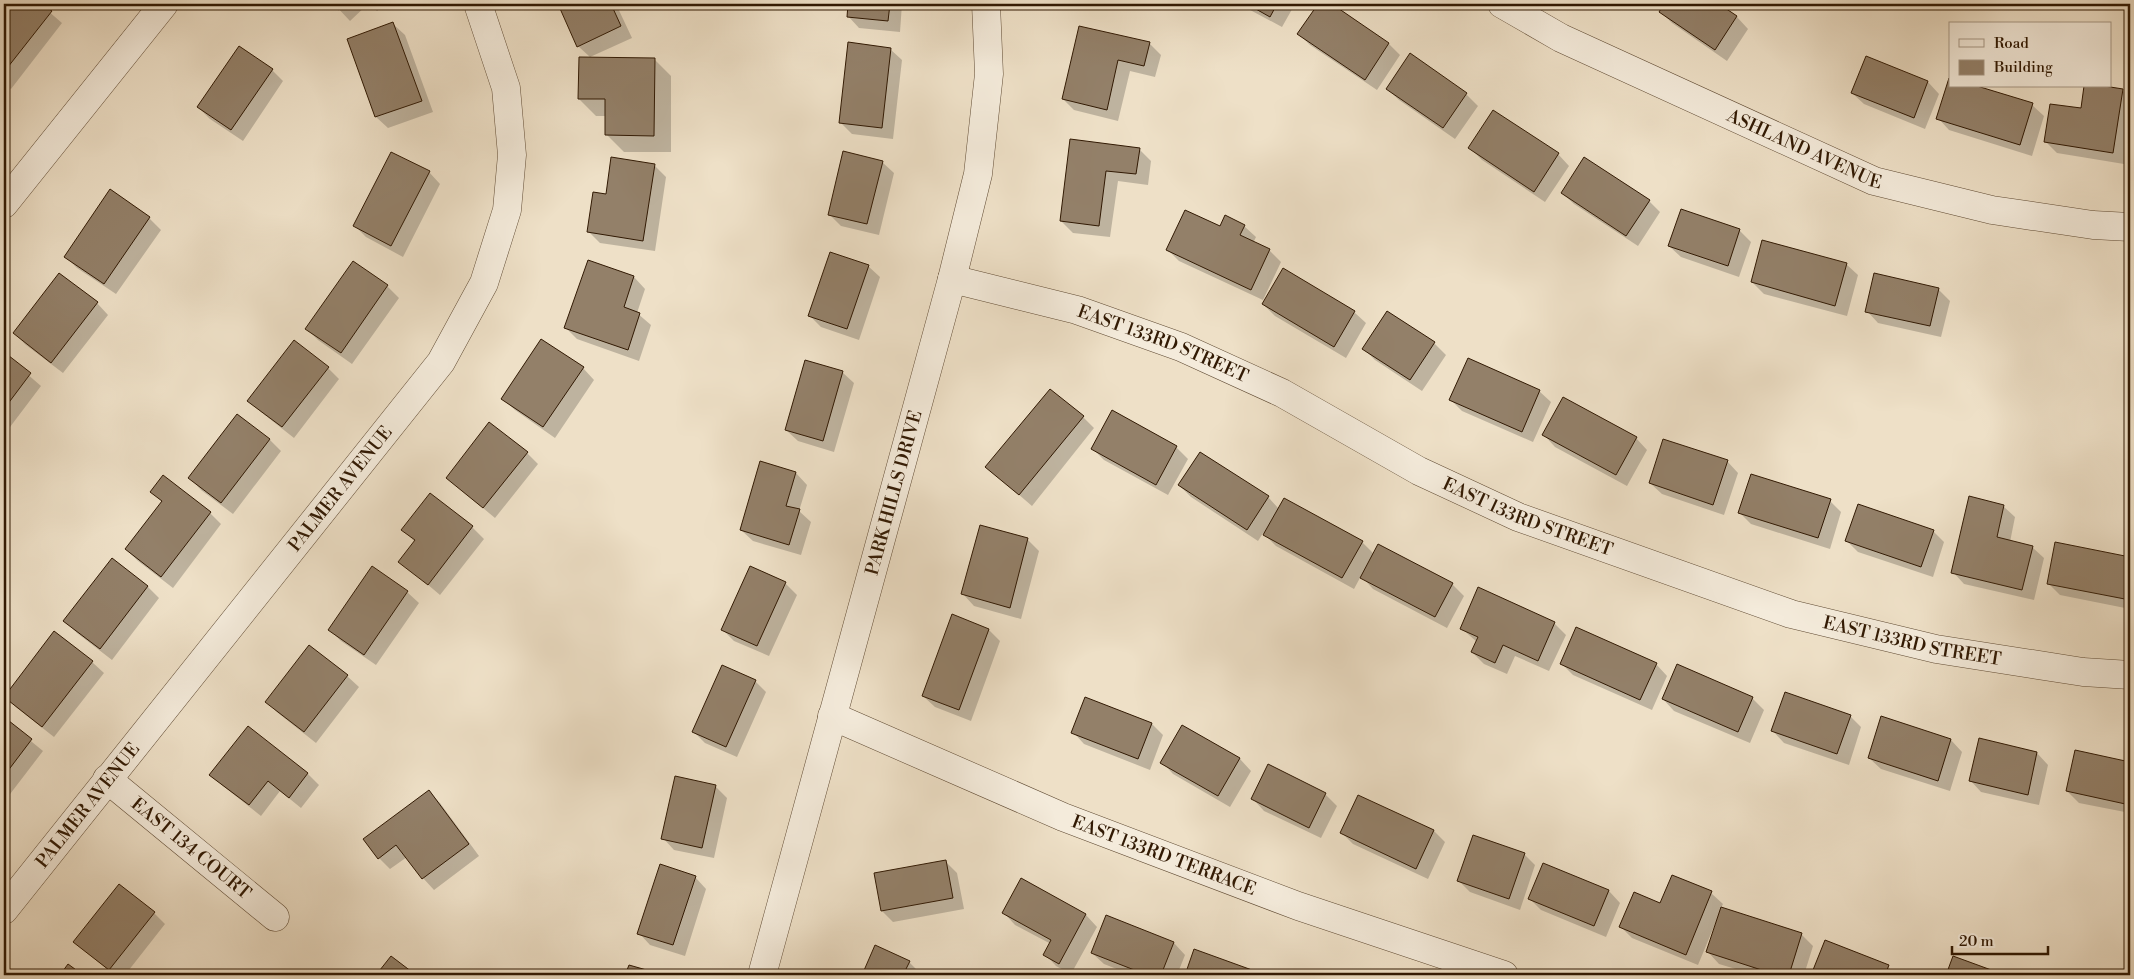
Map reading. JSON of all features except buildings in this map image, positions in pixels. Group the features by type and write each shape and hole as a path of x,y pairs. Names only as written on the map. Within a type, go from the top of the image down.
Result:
{"street":[{"path":"4,204 164,4"},
{"name":"PALMER AVENUE","path":"4,910 441,362 484,283 507,210 512,155 506,88 478,4"},
{"name":"PARK HILLS DRIVE","path":"762,975 952,279 978,174 989,74 986,4"},
{"name":"ASHLAND AVENUE","path":"1502,4 1561,38 1874,181 1992,210 2093,225 2130,227"},
{"name":"EAST 133RD STREET","path":"952,279 1077,310 1181,347 1282,393 1419,471 1518,518 1791,614 1936,649 2083,672 2130,675"},
{"name":"EAST 133RD TERRACE","path":"832,716 1062,817 1298,906 1504,975"},
{"name":"EAST 134 COURT","path":"107,780 276,917"}]}
